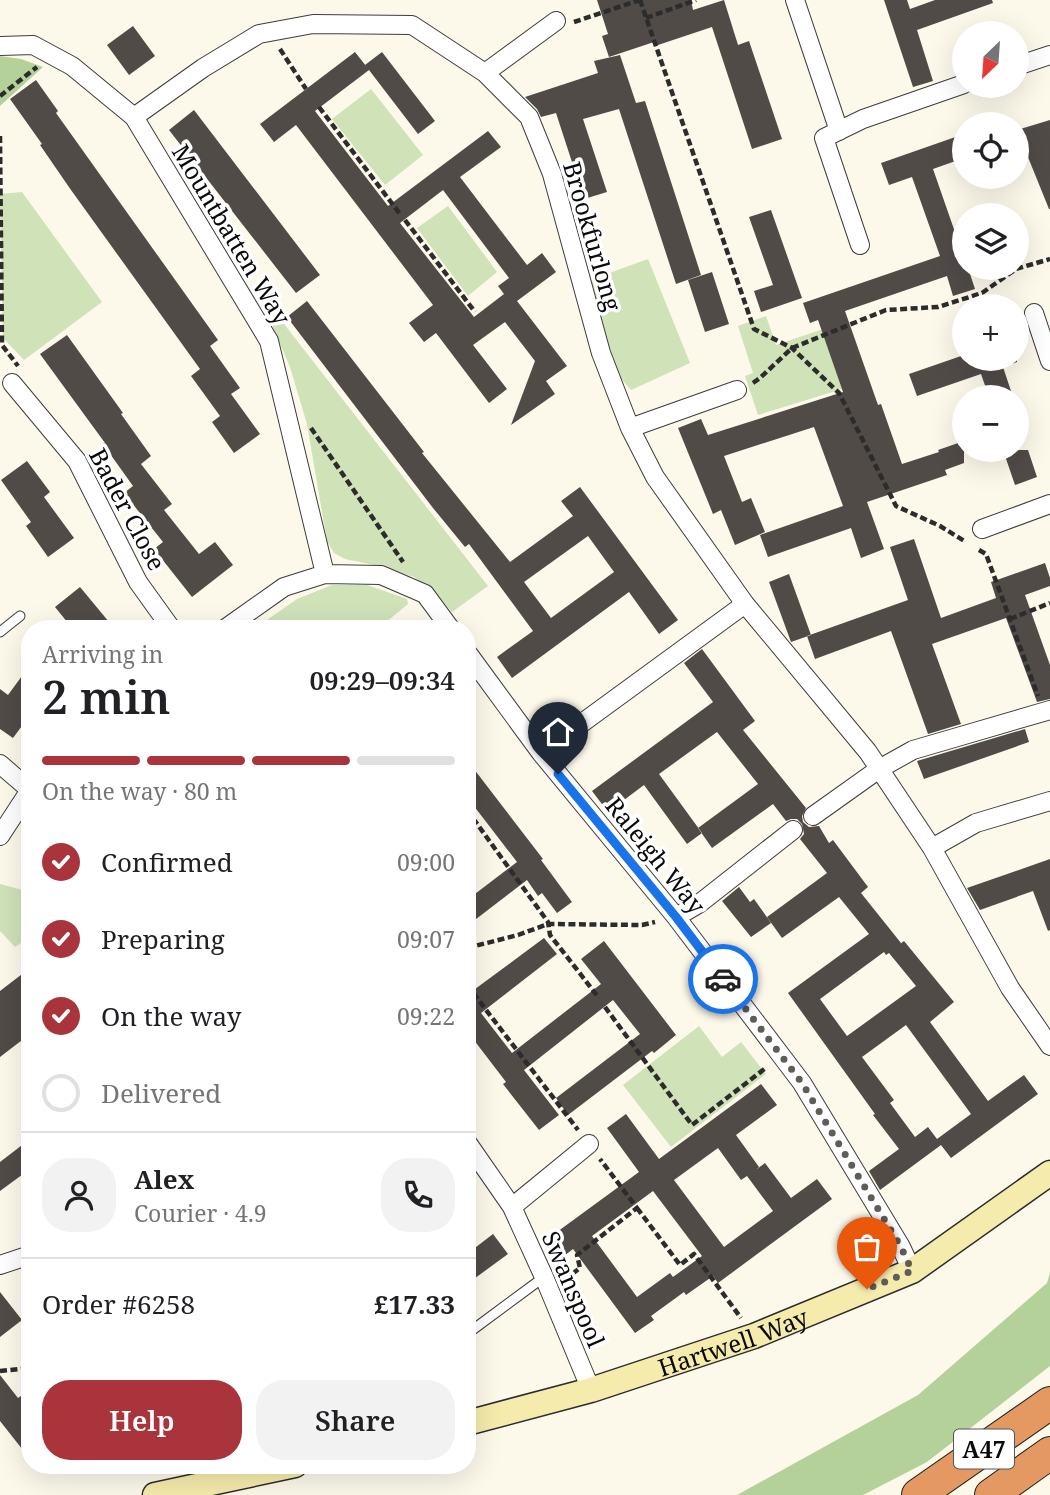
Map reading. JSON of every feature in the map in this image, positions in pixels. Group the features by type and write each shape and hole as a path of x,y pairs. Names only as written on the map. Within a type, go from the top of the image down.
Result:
{"highway":[{"name":"A47","path":"918,1495 1050,1403"},
{"name":"A47","path":"991,1495 1050,1452"}],"street":[{"path":"795,0 839,131"},
{"path":"485,73 556,21"},
{"name":"Brookfurlong","path":"134,117 203,68 260,34 313,24 412,25 485,73 529,117 551,174 601,353 629,428 655,477 745,604 879,769 932,848 1010,988 1050,1046"},
{"name":"Mountbatten Way","path":"0,46 33,45 72,66 134,117 269,341 325,574"},
{"path":"1029,62 1050,55"},
{"path":"860,245 824,138 863,119 952,89"},
{"path":"1034,313 1050,361"},
{"name":"Bader Close","path":"12,383 77,460 138,582 165,620"},
{"path":"629,428 737,390"},
{"path":"982,529 1050,504"},
{"path":"237,620 284,587 325,574 380,575 425,594 444,620"},
{"path":"541,753 745,604"},
{"name":"Raleigh Way","path":"476,664 541,753 676,917 782,1056 809,1095 901,1247 912,1271"},
{"path":"813,816 879,769 913,750 1047,711"},
{"path":"0,764 21,782"},
{"path":"932,848 976,823 1050,801"},
{"path":"0,836 21,804"},
{"path":"676,917 700,903 793,830"},
{"path":"512,1208 589,1144"},
{"name":"Swanspool","path":"476,1155 512,1208 591,1390"},
{"name":"Hartwell Way","path":"476,1421 591,1390 754,1336 912,1271 1050,1173"},
{"path":"0,1265 21,1258"},
{"path":"155,1495 253,1474"}],"lane":[{"path":"0,632 20,616"},
{"path":"476,1328 547,1284"}],"path":[{"path":"556,21 578,22 640,0 754,329 792,348 839,393 896,506 940,526 968,543"},
{"path":"646,18 696,0"},
{"path":"270,32 306,89"},
{"path":"0,96 51,55"},
{"path":"319,107 400,214"},
{"path":"0,136 2,345 18,366 12,383"},
{"path":"405,220 475,312"},
{"path":"737,390 761,378 792,348 886,310 939,307 982,293 1016,269 1050,259"},
{"path":"281,391 306,421 425,594"},
{"path":"977,548 986,554 1047,711"},
{"path":"1010,619 1050,603"},
{"path":"476,823 548,924 550,935 599,998"},
{"path":"476,946 548,924 642,925 676,917"},
{"path":"476,997 680,1265 694,1254 754,1336"},
{"path":"605,1007 692,1125 782,1056"},
{"path":"547,1284 580,1268 578,1255 637,1208"},
{"path":"0,1371 21,1369"}],"green space":[{"path":"0,56 21,59 43,67 0,106"},
{"path":"371,89 423,155 385,185 332,119"},
{"path":"22,192 102,302 24,360 3,338 0,205 0,194"},
{"path":"448,206 497,272 468,296 417,228"},
{"path":"648,259 690,363 631,390 616,373 590,280"},
{"path":"256,288 488,586 452,612 435,592 414,577 345,559 334,553 327,541 307,424 290,367"},
{"path":"766,316 776,345 823,329 842,389 758,415 745,376 753,373 738,326"},
{"path":"332,585 367,585 407,599 408,604 389,620 267,620 297,599"},
{"path":"0,884 21,890 21,943 15,947 0,931"},
{"path":"699,1026 722,1057 741,1042 766,1074 671,1147 623,1085"},
{"path":"1050,1273 1050,1366 927,1462 863,1495 737,1495 918,1395 1047,1283"}],"building":[{"path":"597,0 691,0 693,10 724,0 738,45 749,41 782,139 752,149 712,27 655,46 654,42 609,57 602,36 608,34"},
{"path":"884,0 907,0 910,9 935,0 992,0 993,3 917,30 933,81 913,87"},
{"path":"133,26 155,56 129,75 107,45"},
{"path":"355,52 365,65 382,52 435,121 418,134 369,70 315,111 388,206 488,131 501,147 460,177 527,265 542,253 556,272 517,301 567,366 546,381 555,394 511,425 535,361 505,322 473,345 507,389 489,403 436,333 424,342 409,323 433,305 296,125 274,142 260,124","holes":["443,190 509,278 498,286 504,294 474,317 400,223"]},
{"path":"620,55 636,103 645,101 701,275 676,284 619,109 583,119 607,192 584,199 556,113 541,117 525,97 598,73 594,61"},
{"path":"36,80 58,111 56,113 218,340 210,346 240,388 231,394 260,434 234,453 212,422 220,416 191,376 200,369 71,190 10,99"},
{"path":"194,110 320,275 296,293 169,130"},
{"path":"1050,120 1050,209 1029,160 1029,126"},
{"path":"952,138 952,162 933,169 952,224 952,280 972,280 975,289 952,294 947,276 845,311 902,464 952,445 952,462 964,463 945,470 947,475 867,502 884,549 861,558 851,528 768,557 760,535 843,506 814,427 724,456 742,502 751,498 765,532 735,545 721,510 713,514 678,428 701,419 708,435 843,392 818,320 810,323 803,303 940,256 912,177 889,185 881,163"},
{"path":"771,210 802,298 761,312 754,291 773,285 749,217"},
{"path":"712,272 729,324 705,332 688,280"},
{"path":"307,301 424,452 422,453 510,562 573,516 561,501 580,487 678,620 659,634 629,592 512,678 497,657 533,631 469,544 465,547 433,508 287,317","holes":["588,536 614,572 551,618 524,582"]},
{"path":"67,335 151,456 141,464 172,504 164,510 199,554 215,542 233,565 192,597 154,549 163,542 124,493 133,486 40,354"},
{"path":"952,359 952,371 1004,371 1009,385 985,385 981,374 917,396 909,374"},
{"path":"1029,453 1037,477 1015,485 1007,462 1029,462"},
{"path":"27,461 50,492 44,497 74,538 48,557 26,526 31,522 1,480"},
{"path":"914,539 941,618 996,598 991,582 1045,563 1050,586 1025,595 1050,665 1050,699 1037,702 1006,618 932,644 961,724 928,734 891,631 815,659 807,636 908,600 890,547"},
{"path":"789,574 811,635 791,642 769,582"},
{"path":"80,587 107,620 66,620 55,607"},
{"path":"702,649 755,721 743,730 806,808 802,816 803,822 809,827 819,826 829,843 833,840 868,887 861,893 900,944 904,941 954,1002 930,1022 988,1101 1024,1075 1038,1094 951,1158 941,1145 880,1190 869,1171 899,1149 788,993 869,934 839,897 782,938 767,917 827,873 800,839 804,834 802,824 797,819 786,821 773,804 712,848 702,833 687,844 644,785 608,812 592,791 713,702 684,663","holes":["717,732 758,784 698,828 659,774","884,952 886,955 889,953 916,986 847,1036 820,999","906,1025 971,1114 937,1139 928,1127 915,1137 890,1103 894,1100 862,1057"]},
{"path":"21,677 21,727 13,738 0,729 0,689 8,695"},
{"path":"1025,729 1029,742 924,779 917,761"},
{"path":"476,772 543,859 541,860 572,902 557,913 542,893 538,896 527,880 476,919 476,893 517,862 476,809"},
{"path":"1050,859 1048,931 1033,891 980,910 967,888"},
{"path":"739,887 750,902 754,899 771,923 751,937 722,901"},
{"path":"544,938 557,954 481,1013 512,1053 601,984 581,959 604,941 676,1035 568,1115 556,1098 640,1034 613,1000 524,1070 559,1115 539,1130 503,1084 506,1082 476,1043 476,988"},
{"path":"21,975 21,1041 0,1057 0,991"},
{"path":"761,1084 777,1105 736,1135 759,1167 757,1169 765,1163 791,1198 817,1179 832,1199 718,1283 713,1276 686,1295 684,1292 651,1316 654,1320 635,1333 573,1249 560,1259 546,1240 639,1172 607,1128 626,1114 659,1159","holes":["718,1148 741,1180 747,1176 773,1211 724,1247 674,1180","653,1191 702,1256 673,1277 670,1273 637,1297 592,1236"]},
{"path":"21,1146 21,1176 0,1191 0,1162"},
{"path":"493,1234 508,1254 476,1277 476,1247"},
{"path":"0,1292 21,1321 0,1337"},
{"path":"0,1375 18,1398 21,1396 21,1448 0,1421"}],"way so far":[{"path":"723,979 802,1083 901,1247 912,1271 867,1289"}],"route":[{"path":"558,774 676,917 723,979"}]}
